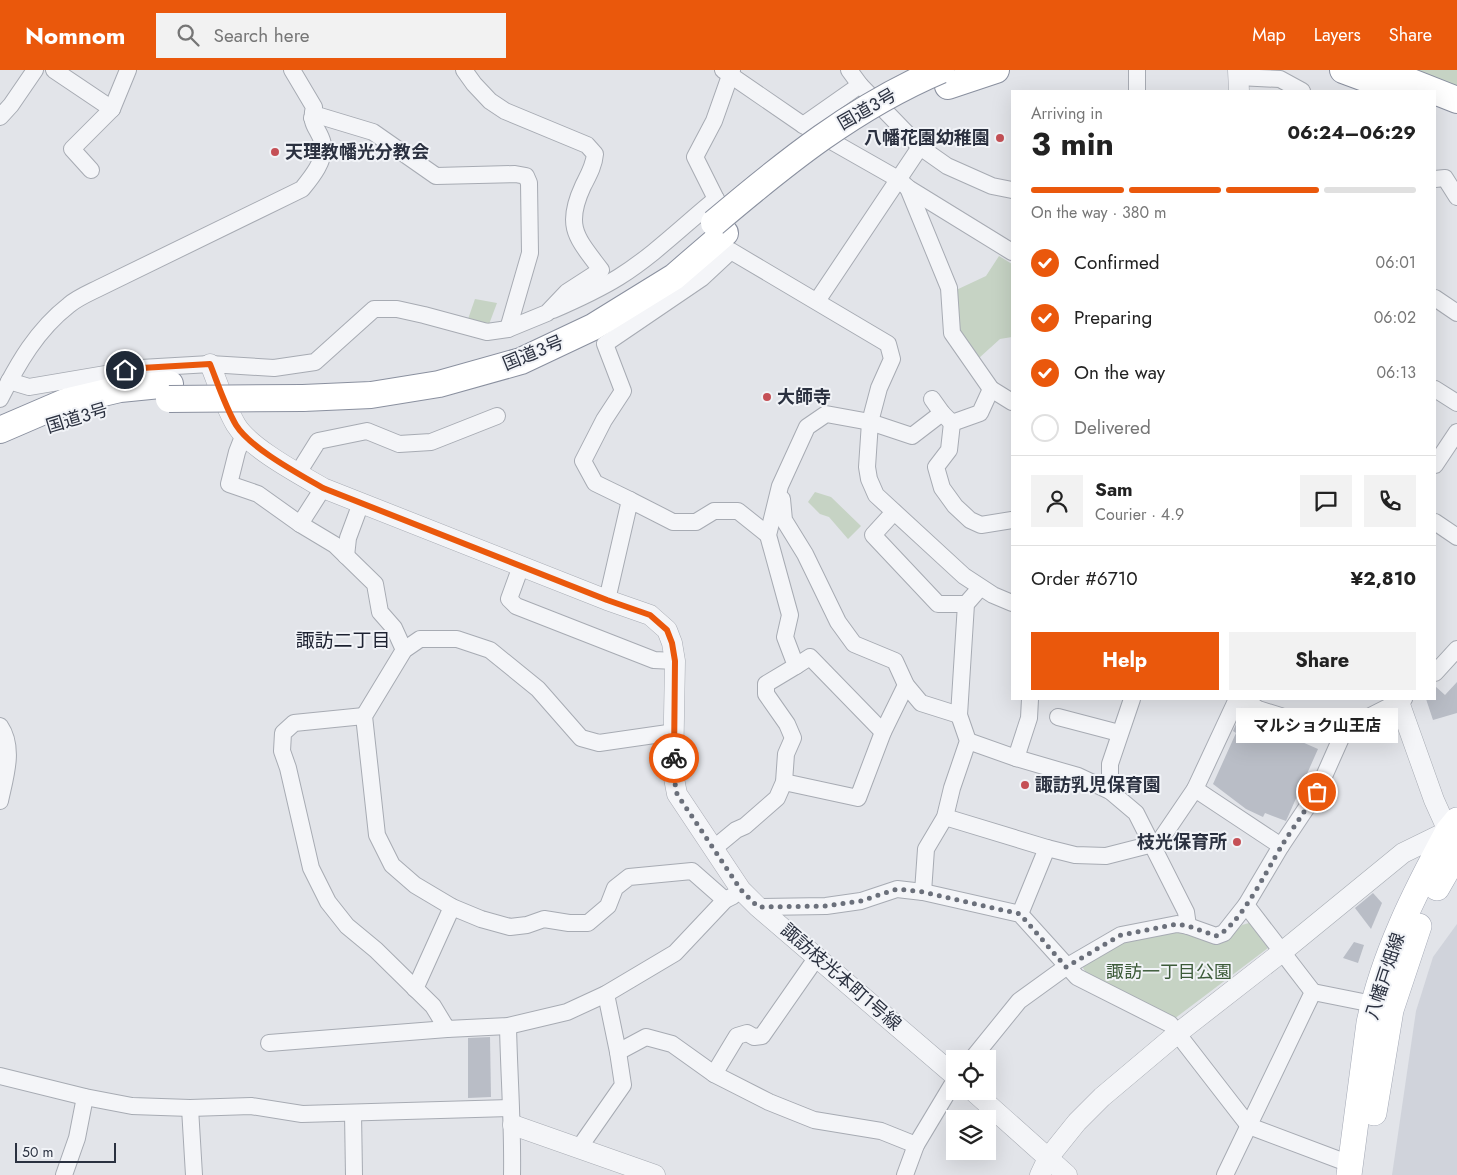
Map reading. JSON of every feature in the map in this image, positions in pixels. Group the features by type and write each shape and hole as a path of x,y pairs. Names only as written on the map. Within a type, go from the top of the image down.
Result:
{"highway":[{"name":"国道3号","path":"0,430 65,402 120,389 169,392 303,391 371,395 439,384 521,361 593,327 674,277 722,226 842,138 903,105 945,78 996,70"},
{"path":"1343,70 1397,90"},
{"path":"1381,70 1432,90"},
{"path":"1436,92 1457,100"},
{"path":"1436,105 1457,114"},
{"name":"国道3号","path":"0,445 68,417 169,392"}],"main road":[{"name":"八幡戸畑線","path":"1355,1171 1369,1023 1373,1004 1404,920 1422,879 1455,844"},
{"name":"八幡戸畑線","path":"1355,1171 1376,1098 1391,1010 1415,935 1455,844"}],"street":[{"path":"0,117 11,105 35,70"},
{"path":"54,70 112,109"},
{"path":"91,170 72,149 112,109 128,70"},
{"path":"0,398 22,358 41,331 70,304 163,251 302,189 319,167 324,146 312,118 314,107 292,70"},
{"path":"464,70 490,101 505,111 587,145 595,154 594,162 580,192 573,224 579,241 601,270 567,292 547,313"},
{"path":"849,70 860,85 920,147 946,166 992,186 1011,190"},
{"path":"1137,70 1137,90"},
{"path":"1011,251 903,184 803,125 728,71 714,121 695,157 722,226 748,262 888,344 892,359 879,388 870,422 867,468 869,479 876,495 964,576 993,596 1011,603"},
{"path":"1238,79 1280,79 1300,90"},
{"path":"803,125 860,85"},
{"path":"312,118 320,116 373,132 436,176 515,174 526,176 529,183 530,253 508,329"},
{"path":"817,301 903,184 920,147"},
{"path":"1436,179 1445,178 1457,197"},
{"path":"903,184 949,288 952,333 991,389 1011,401"},
{"path":"9,381 29,387 141,368 210,364 274,368 316,362 374,310 397,309 487,332 508,329 585,297 621,276 664,244 722,226"},
{"path":"722,226 702,278 606,344 623,391 604,420 583,461 595,484 673,522 696,522 714,511 738,511 768,534"},
{"path":"1436,299 1457,313"},
{"name":"諏訪枝光本町1号線","path":"210,364 237,425 244,434 298,473 323,488 607,600 650,615 667,630 672,643 675,661 673,773 677,794 713,849 733,895 758,907 946,1068"},
{"path":"796,666 785,637 790,615 768,534 780,486 807,427 826,414 870,422 912,436 947,418 980,413 991,389"},
{"path":"1436,390 1457,404"},
{"path":"932,399 947,418 949,450 936,467 942,488 955,506 970,520 981,525 1011,520"},
{"path":"298,473 318,441 367,431 399,444 431,442 497,416"},
{"path":"1436,464 1457,432"},
{"path":"244,434 229,484 258,494 300,524 335,545 375,584 380,612 394,628 404,650"},
{"path":"780,486 784,520 805,554 838,622 854,644 895,661 906,684 921,703 959,715"},
{"path":"300,524 323,488"},
{"path":"607,600 630,500"},
{"path":"346,556 348,538 361,503"},
{"path":"894,512 873,535 938,604 966,604"},
{"path":"1436,523 1457,537"},
{"path":"521,566 509,599 516,606 654,660 675,661"},
{"path":"923,892 926,849 945,817 952,788 968,741 959,715 966,604 980,588"},
{"path":"269,1043 447,1028 508,1026 567,1012 606,994 675,953 733,895 692,871 629,874 615,888 608,906 588,923 569,923 544,919 527,925 510,927 481,919 452,907 415,885 392,865 377,836 364,716 404,650 420,639 457,639 490,650 538,689 581,738 599,742 675,732"},
{"path":"1436,672 1457,649"},
{"path":"713,849 736,830 745,826 778,798 784,782 786,754 793,738 787,724 766,694 766,684 810,657 883,732"},
{"path":"784,782 858,798 883,732 906,684"},
{"path":"1016,758 1029,718 1030,700"},
{"path":"1110,791 1110,764 1132,700"},
{"path":"945,817 1075,855 1106,856 1152,844 1161,839 1195,789 1237,700"},
{"path":"1244,700 1258,709 1287,718 1344,729"},
{"path":"979,1050 1019,1001 1066,967 1121,935 1177,924 1216,936 1224,933 1246,905 1281,846 1317,792 1344,729 1398,700"},
{"path":"1044,1167 1077,1122 1102,1098 1178,1034 1403,853 1455,844 1434,800 1400,700"},
{"path":"364,716 294,724 283,733 282,751 288,768 311,868 328,902 347,926 376,950 433,1006 447,1028"},
{"path":"1058,717 1119,734"},
{"path":"0,726 4,732 9,757 0,801"},
{"path":"968,741 1016,758 1078,776 1110,791 1136,813 1186,912 1188,926"},
{"path":"1195,789 1281,846"},
{"path":"1020,914 1047,848"},
{"path":"758,907 826,906 861,901 897,889 923,892 1020,914 1076,976 1170,1024 1249,1126 1355,1171"},
{"path":"1246,905 1313,992 1373,1004"},
{"path":"415,988 452,907"},
{"path":"714,1074 737,1036 747,1033 754,1037 762,1036 817,957"},
{"path":"1225,1175 1313,992"},
{"path":"579,1148 623,1086 606,994"},
{"path":"508,1026 512,1116 512,1175"},
{"path":"618,1052 646,1037 672,1044 714,1074 769,1102 814,1120 880,1131 916,1146"},
{"path":"0,1076 85,1098 132,1106 190,1108 252,1106 302,1114 512,1116 634,1172 655,1175"},
{"path":"905,1175 916,1146 946,1095"},
{"path":"64,1175 77,1138 85,1098"},
{"path":"981,1100 1044,1167 1068,1175"},
{"path":"190,1108 194,1175"},
{"path":"353,1113 354,1175"}],"shaded area":[{"path":"1457,924 1457,1175 1392,1175 1416,1011 1433,957"}],"green space":[{"path":"1417,70 1457,70 1457,87"},
{"path":"999,256 1011,263 1011,337 1000,339 979,358 960,331 954,291 986,276"},
{"path":"475,299 497,303 488,327 467,322"},
{"path":"815,492 831,497 861,526 848,539 829,517 820,514 808,502"},
{"name":"諏訪一丁目公園","path":"1249,923 1268,948 1174,1019 1088,976 1083,968 1085,963 1119,942 1179,930 1216,945 1225,942 1242,925"}],"building":[{"path":"1457,682 1457,713 1433,720 1426,700 1436,700 1436,687 1445,695"},
{"path":"1240,715 1318,749 1286,821 1265,813 1263,817 1246,809 1213,784 1236,733 1233,731"},
{"path":"1373,893 1382,903 1371,929 1355,908"},
{"path":"1354,942 1364,945 1358,963 1343,958"},
{"path":"490,1037 491,1097 468,1098 468,1038"}],"way so far":[{"path":"674,758 673,773 677,794 741,890 758,907 826,906 861,901 897,889 923,892 1020,914 1066,967 1121,935 1177,924 1216,936 1224,933 1246,905 1281,846 1317,792"}],"place":[{"name":"八幡花園幼稚園","path":"1000,138"},
{"name":"天理教幡光分教会","path":"275,152"},
{"name":"大師寺","path":"767,397"},
{"name":"諏訪乳児保育園","path":"1025,785"},
{"name":"マルショク山王店","path":"1317,792"},
{"name":"枝光保育所","path":"1237,842"}],"district":[{"name":"諏訪二丁目","path":"343,640"}],"route":[{"path":"125,370 210,364 237,425 250,440 286,466 323,488 607,600 650,615 667,630 672,643 675,661 674,758"}]}
